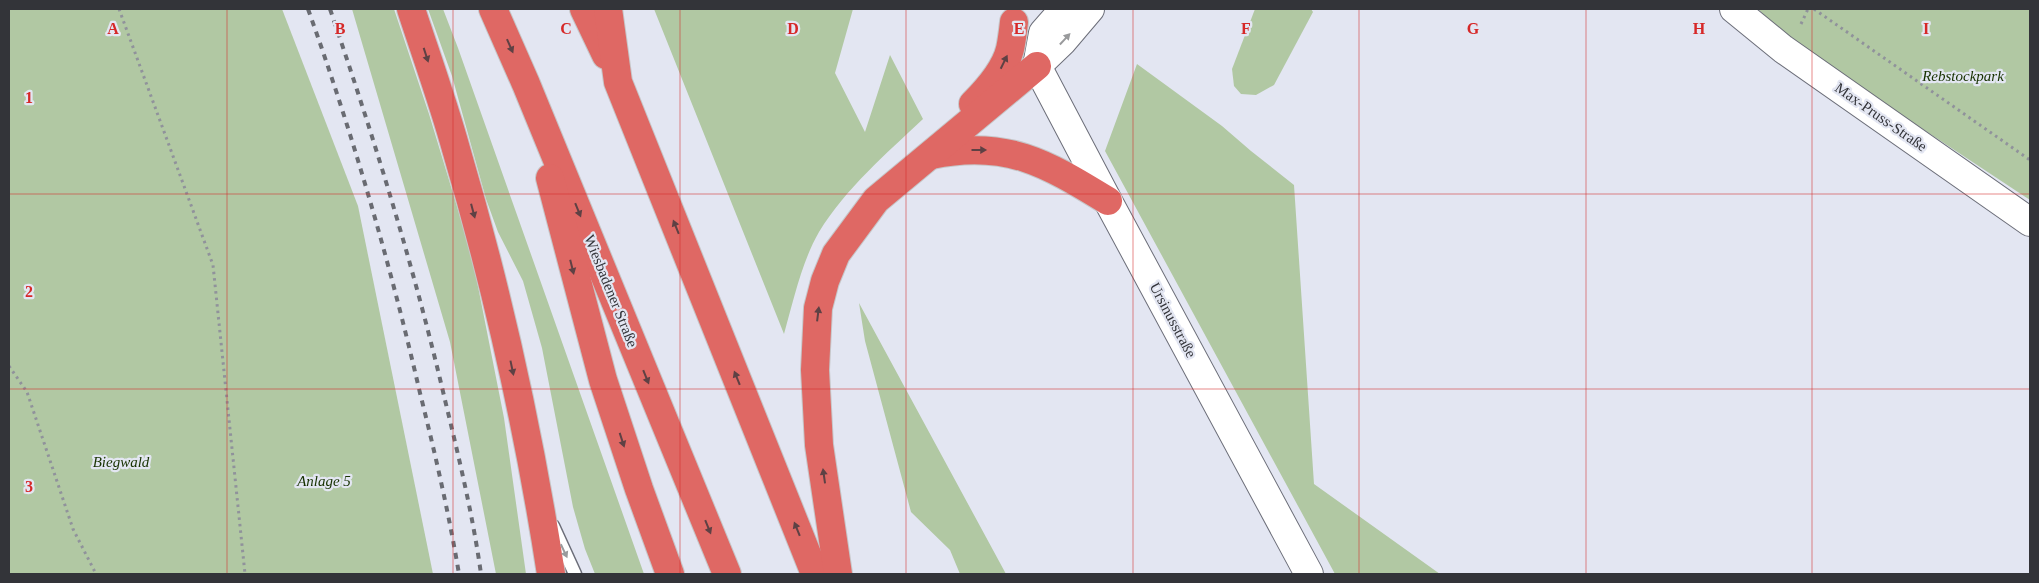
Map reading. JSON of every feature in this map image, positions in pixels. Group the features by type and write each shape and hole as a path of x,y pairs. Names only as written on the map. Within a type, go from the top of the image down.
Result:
{"highway":[{"path":"411,9 456,149 497,299 539,496 551,574"},
{"name":"Wiesbadener Straße","path":"493,9 526,84 727,574"},
{"path":"584,9 618,82 815,574"},
{"path":"608,9 618,82"},
{"path":"903,177 983,94 1004,65 1010,49 1014,22"},
{"path":"838,574 819,445 815,370 818,308 825,281 836,254 876,200 1038,66"},
{"path":"526,84 574,275 603,380 639,489 670,574"},
{"path":"931,156 956,150 991,150 1017,154 1049,167 1108,201"}],"main road":[{"path":"1038,66 1043,33 1064,9"},
{"path":"1038,66 1062,42 1090,9"},
{"name":"Max-Pruss-Straße","path":"1734,9 1783,49 2030,222"},
{"name":"Ursinusstraße","path":"1038,66 1108,201 1309,574"}],"lane":[{"path":"539,496 575,574"}],"path":[{"path":"119,9 213,265 244,574"},
{"path":"1814,9 2030,160"},
{"path":"9,366 28,392 73,529 96,574"}],"green space":[{"path":"9,9 282,9 358,206 433,574 9,574"},
{"path":"352,9 394,9 429,114 472,256 504,418 526,574 496,574 450,342"},
{"path":"428,9 443,9 458,48 644,574 595,574 585,549 573,507 542,348 523,281 498,232 486,199 452,76"},
{"path":"654,9 853,9 835,73 865,132 890,55 923,119 854,186 819,232 803,269 784,334"},
{"path":"1255,9 1311,9 1313,12 1274,85 1256,95 1241,94 1234,86 1232,69"},
{"name":"Rebstockpark","path":"1758,9 2030,9 2030,200 1791,42"},
{"path":"1137,64 1222,126 1294,185 1314,484 1440,574 1335,574 1105,151"},
{"path":"859,303 1006,574 960,574 950,550 911,512 865,341"}],"railway":[{"path":"308,9 325,56 370,200 396,296 436,461 459,574"},
{"path":"330,9 378,154 407,252 433,350 460,465 481,574"}],"park label":[{"name":"Biegwald","path":"121,462"},
{"name":"Anlage 5","path":"324,481"}]}
